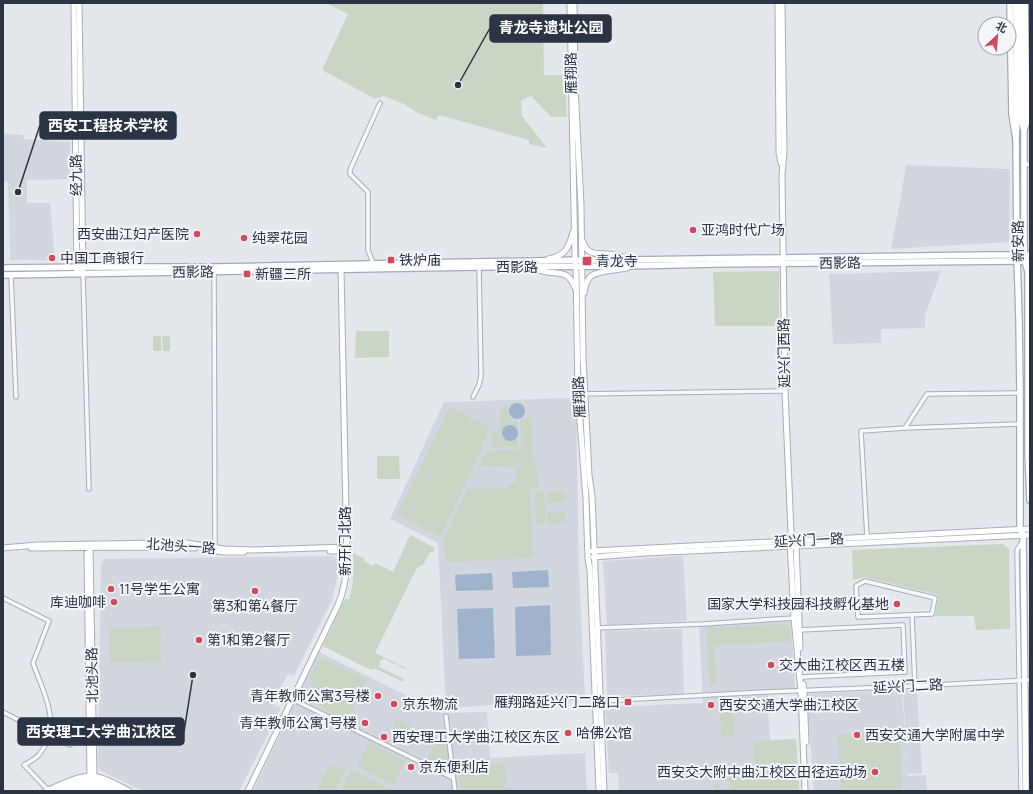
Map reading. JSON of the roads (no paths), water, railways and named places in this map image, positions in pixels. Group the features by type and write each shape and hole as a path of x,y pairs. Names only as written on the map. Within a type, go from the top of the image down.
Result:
{"highway":[{"path":"1016,3 1016,140"},
{"path":"1021,3 1022,121 1024,130"}],"main road":[{"name":"新安路","path":"1010,3 1012,114 1016,140 1017,258 1020,319 1020,529 1023,538 1026,791"},
{"name":"新安路","path":"1025,3 1027,121 1024,130 1027,164 1029,385 1028,452 1030,500"},
{"name":"西影路","path":"3,275 80,274 373,263 540,261 578,263 637,263 1027,258"},
{"name":"西影路","path":"3,268 80,267 341,269 530,267 578,263"}],"street":[{"name":"经九路","path":"74,3 80,267"},
{"name":"经九路","path":"79,3 80,274"},
{"name":"雁翔路","path":"570,3 574,225 582,309 584,394 589,475 592,496 604,791"},
{"name":"雁翔路","path":"574,3 575,86 581,205 581,233 577,292 578,394 590,570 599,791"},
{"name":"延兴门西路","path":"778,3 779,152 782,174"},
{"name":"延兴门西路","path":"782,3 784,152 782,174 785,391 791,532 802,677 805,791"},
{"path":"373,263 368,250 368,192 350,174 350,170 380,103"},
{"path":"540,261 557,257 566,250 570,243 574,225"},
{"path":"581,233 584,246 592,253 611,255 637,263"},
{"path":"582,309 586,285 591,275 637,263"},
{"path":"473,397 479,385 481,376 479,267"},
{"path":"530,267 564,274 569,277 577,292"},
{"path":"214,269 215,547"},
{"name":"新开门北路","path":"248,791 340,599 346,576 347,549 341,269"},
{"path":"80,274 89,489"},
{"path":"10,275 16,397"},
{"path":"578,394 785,391"},
{"path":"905,428 927,394 1020,393"},
{"path":"867,537 861,431 1020,424"},
{"name":"延兴门一路","path":"588,558 867,537 1030,529"},
{"name":"延兴门一路","path":"588,551 793,543 1023,538 1030,535"},
{"name":"北池头一路","path":"89,546 187,543 224,549 347,549"},
{"name":"延兴门西路","path":"793,543 794,618 802,691 809,791"},
{"name":"北池头一路","path":"3,548 37,545 190,547 224,552 347,549"},
{"name":"北池头路","path":"89,546 92,780"},
{"path":"865,581 935,598 932,614 912,615 858,617 856,586 865,581"},
{"path":"3,598 49,621 33,663 50,709 50,736 41,754 24,765 47,791 77,778 92,780 120,791"},
{"path":"912,615 916,686"},
{"path":"863,616 864,627"},
{"path":"597,628 703,624 794,618"},
{"path":"799,630 903,625 905,672 802,677"},
{"path":"1021,791 1025,680"},
{"name":"延兴门二路","path":"595,704 600,701 1025,680"},
{"path":"292,699 453,778"},
{"path":"3,712 70,745"},
{"path":"446,716 455,791"},
{"path":"57,791 81,781 105,779 129,791"},
{"path":"68,791 92,780"},
{"path":"78,791 84,788 92,780"},
{"path":"92,780 102,791"},
{"path":"92,780 111,791"}],"water":[{"path":"514,403 520,403 525,408 523,417 520,419 514,419 509,414 509,408"},
{"path":"507,425 513,425 518,430 516,439 513,441 507,441 502,436 502,430"},
{"path":"548,570 549,587 513,588 512,572"},
{"path":"492,573 493,590 456,591 455,575"},
{"path":"550,605 551,655 516,656 515,607"},
{"path":"493,608 495,658 459,659 457,609"}],"place":[{"name":"青龙寺遗址公园","path":"458,85"},
{"name":"西安工程技术学校","path":"18,192"},
{"name":"亚鸿时代广场","path":"693,230"},
{"name":"西安曲江妇产医院","path":"197,234"},
{"name":"纯翠花园","path":"244,238"},
{"name":"中国工商银行","path":"52,258"},
{"name":"铁炉庙","path":"391,260"},
{"name":"青龙寺","path":"587,261"},
{"name":"新疆三所","path":"247,274"},
{"name":"11号学生公寓","path":"111,589"},
{"name":"第3和第4餐厅","path":"255,591"},
{"name":"库迪咖啡","path":"114,602"},
{"name":"国家大学科技园科技孵化基地","path":"897,604"},
{"name":"第1和第2餐厅","path":"199,640"},
{"name":"交大曲江校区西五楼","path":"771,665"},
{"name":"西安理工大学曲江校区","path":"193,675"},
{"name":"青年教师公寓3号楼","path":"378,696"},
{"name":"雁翔路延兴门二路口","path":"628,702"},
{"name":"京东物流","path":"394,704"},
{"name":"西安交通大学曲江校区","path":"711,705"},
{"name":"青年教师公寓1号楼","path":"365,723"},
{"name":"哈佛公馆","path":"568,733"},
{"name":"西安交通大学附属中学","path":"857,735"},
{"name":"西安理工大学曲江校区东区","path":"384,737"},
{"name":"京东便利店","path":"411,767"},
{"name":"西安交大附中曲江校区田径运动场","path":"875,772"}]}
